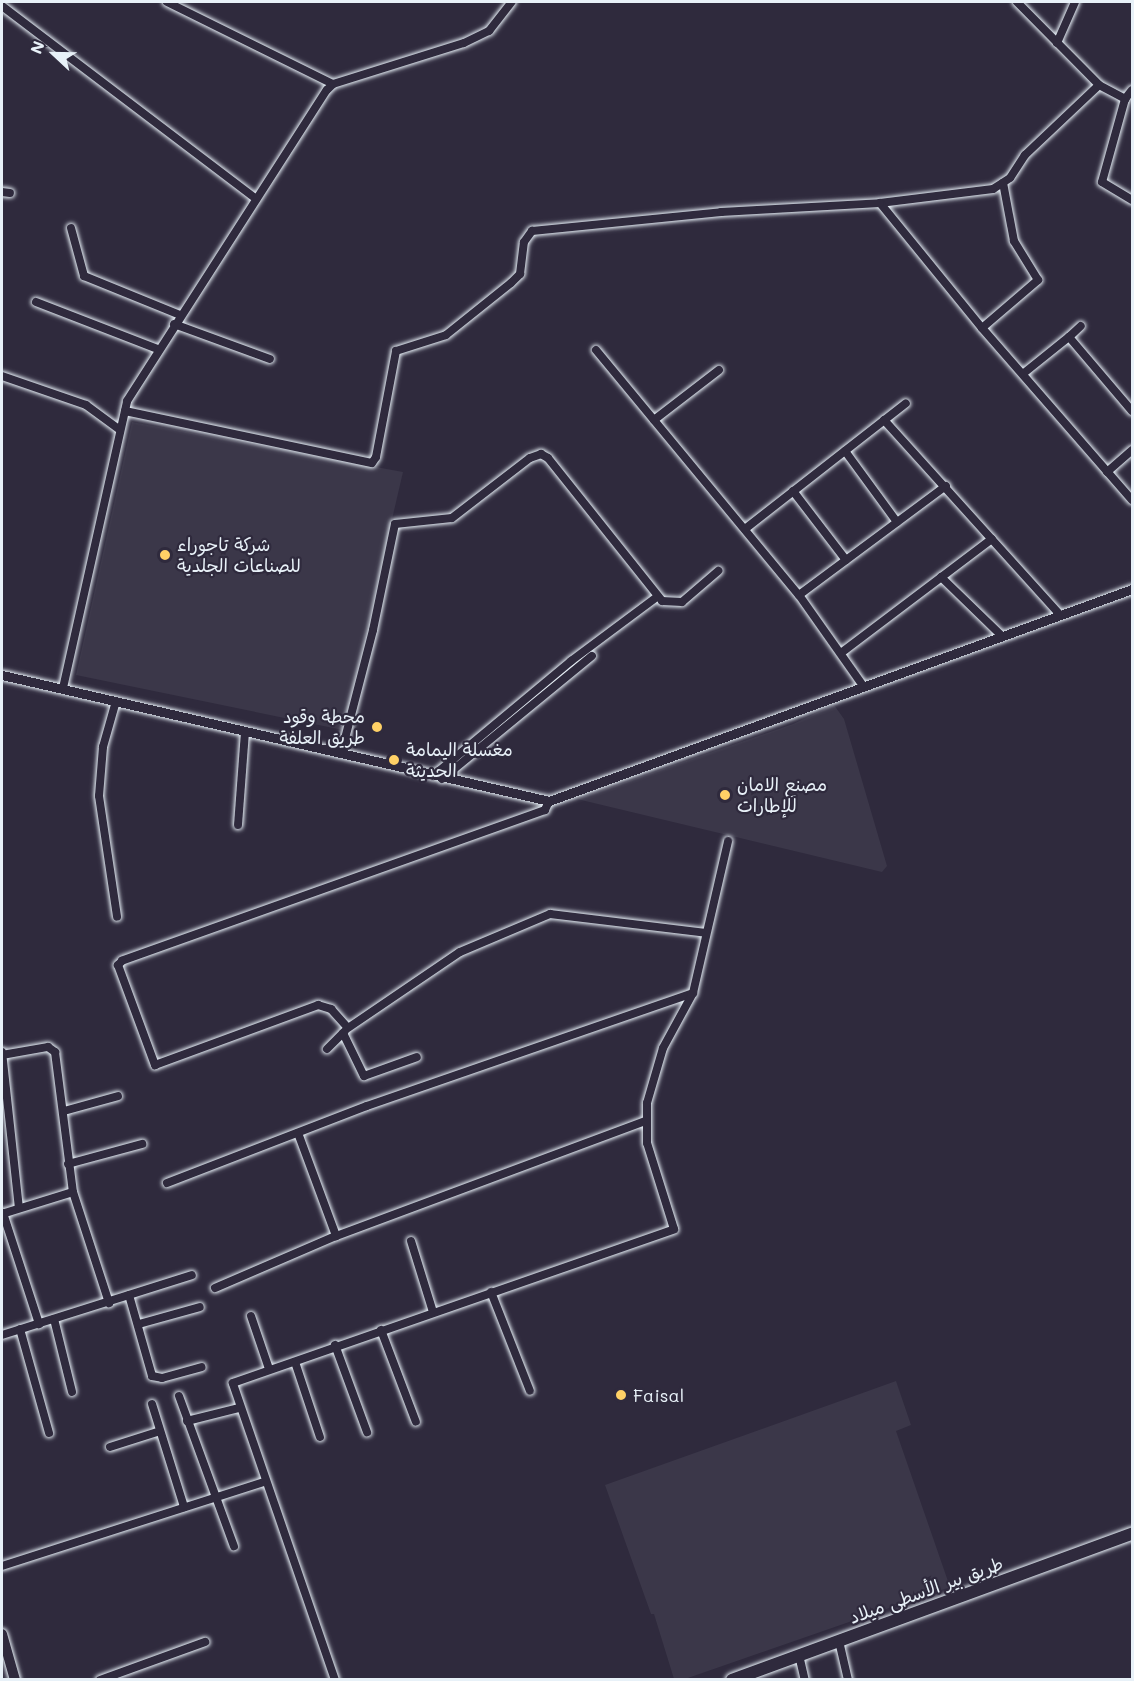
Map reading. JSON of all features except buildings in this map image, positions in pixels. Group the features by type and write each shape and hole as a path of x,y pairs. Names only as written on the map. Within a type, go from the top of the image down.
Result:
{"main road":[{"name":"طريق بير الأسطى ميلاد","path":"732,1680 1132,1534"},
{"path":"2,1634 15,1680"}],"street":[{"path":"167,2 333,84"},
{"path":"63,688 120,430 135,383 333,84 464,43 489,31 512,2"},
{"path":"1017,2 1099,85 1125,99"},
{"path":"1057,43 1075,2"},
{"path":"2,6 256,200"},
{"path":"125,411 372,463 376,457 396,351 446,335 511,283 520,274 524,242 532,231 721,212 880,203 983,191 1003,183 1025,155 1099,85"},
{"path":"1132,90 1125,99 1102,182 1132,200"},
{"path":"982,328 1038,279 1014,241 1003,183"},
{"path":"880,203 982,328 1024,373 1132,500"},
{"path":"71,228 84,276 180,315"},
{"path":"36,302 158,349"},
{"path":"174,324 270,359"},
{"path":"1024,373 1081,326"},
{"path":"1069,337 1132,411"},
{"path":"596,350 723,507 745,529 799,595 864,687"},
{"path":"654,420 718,370"},
{"path":"2,376 86,405 120,430"},
{"path":"745,529 906,403"},
{"path":"884,420 946,486 1060,615"},
{"path":"1107,472 1132,450"},
{"path":"844,451 897,522"},
{"path":"341,754 397,522 452,518 530,458 545,455 657,597 667,603 682,602 718,571"},
{"path":"799,595 946,486"},
{"path":"793,491 846,560"},
{"path":"842,653 992,539"},
{"path":"941,577 1003,637"},
{"path":"2,675 549,801 1132,589"},
{"path":"437,777 571,662 657,597"},
{"path":"437,777 592,656"},
{"path":"116,701 103,747 99,796 117,917"},
{"path":"238,825 245,731"},
{"path":"417,1057 364,1076 345,1031 331,1009 318,1005 155,1065 118,965 545,810 549,801"},
{"path":"335,1680 264,1482 233,1383 295,1362 335,1345 675,1229 652,1163 646,1121 652,1077 693,993 728,841"},
{"path":"327,1049 345,1031 460,952 550,914 706,933"},
{"path":"167,1183 298,1133 693,993"},
{"path":"2,1055 53,1049 64,1111 72,1192 109,1303"},
{"path":"2,1050 5,1119 18,1209"},
{"path":"64,1111 118,1096"},
{"path":"215,1288 336,1236 646,1121"},
{"path":"298,1133 336,1236"},
{"path":"68,1164 142,1144"},
{"path":"39,1324 2,1213 72,1192"},
{"path":"411,1241 433,1312"},
{"path":"2,1335 192,1275"},
{"path":"491,1292 530,1391"},
{"path":"129,1295 152,1376 162,1378 202,1367"},
{"path":"139,1324 200,1307"},
{"path":"251,1316 269,1369"},
{"path":"54,1319 72,1392"},
{"path":"20,1329 49,1433"},
{"path":"381,1330 417,1422"},
{"path":"335,1345 367,1432"},
{"path":"295,1362 320,1437"},
{"path":"179,1396 234,1546"},
{"path":"152,1404 184,1507"},
{"path":"187,1421 239,1408"},
{"path":"110,1447 160,1431"},
{"path":"2,1566 264,1482"},
{"path":"839,1641 848,1680"},
{"path":"100,1680 206,1642"},
{"path":"799,1655 805,1680"}],"shaded area":[{"path":"132,422 403,472 343,730 76,675"},
{"path":"834,705 844,719 887,866 882,872 577,799 793,724"},
{"path":"896,1381 911,1425 896,1431 950,1587 685,1679 674,1679 654,1614 651,1614 605,1485"}],"place":[{"name":"شركة تاجوراء للصناعات الجلدية","path":"165,555"},
{"name":"محطة وقود طريق العلفة","path":"377,727"},
{"name":"مغسلة اليمامة الحديثة","path":"394,760"},
{"name":"مصنع الامان للإطارات","path":"725,795"},
{"name":"Faisal","path":"621,1395"}]}
